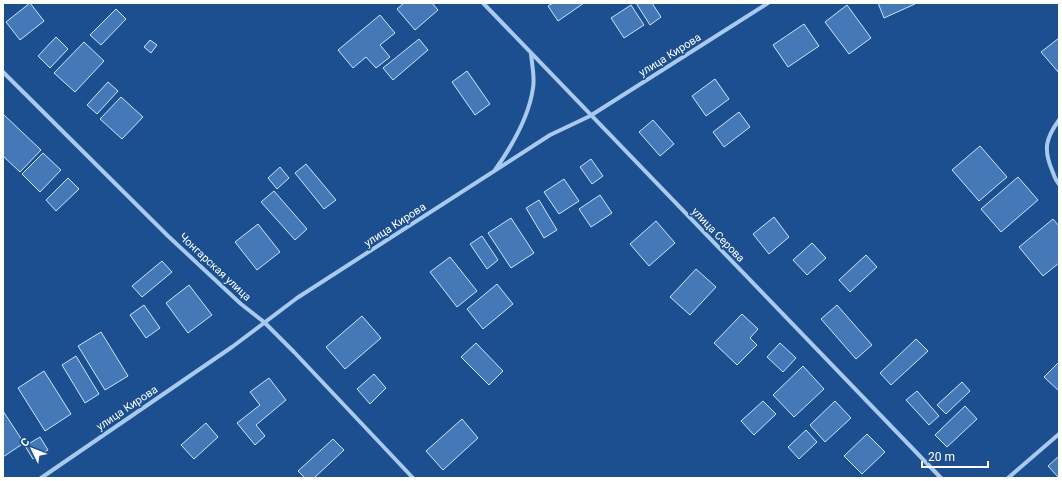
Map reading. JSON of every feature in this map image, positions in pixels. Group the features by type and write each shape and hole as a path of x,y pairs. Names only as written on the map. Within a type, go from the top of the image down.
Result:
{"street":[{"name":"улица Серова","path":"483,3 590,116 941,478"},
{"name":"улица Кирова","path":"41,478 232,347 297,298 550,135 590,116 768,3"},
{"path":"494,172 511,147 528,106 533,88 531,54"},
{"name":"Чонгарская улица","path":"3,72 168,236 241,304 264,322 412,478"},
{"path":"1059,120 1053,129 1046,146 1050,166 1056,181 1059,184"},
{"path":"1008,478 1059,434"}],"building":[{"path":"30,3 44,21 20,40 6,22"},
{"path":"404,3 432,3 438,10 415,30 397,9"},
{"path":"553,3 584,3 558,21 548,6"},
{"path":"636,3 652,3 661,17 650,25"},
{"path":"878,3 915,3 915,4 884,18"},
{"path":"631,5 644,25 624,38 611,18"},
{"path":"847,5 871,38 849,54 825,22"},
{"path":"116,9 126,19 101,45 90,35"},
{"path":"380,15 395,33 380,45 390,57 376,68 366,57 353,68 338,50"},
{"path":"804,24 819,46 788,67 773,45"},
{"path":"56,37 68,49 50,68 38,56"},
{"path":"1059,38 1059,73 1041,52"},
{"path":"419,39 428,50 393,80 383,68"},
{"path":"150,40 157,45 151,53 144,47"},
{"path":"84,42 104,61 75,92 54,73"},
{"path":"467,71 490,104 475,115 452,82"},
{"path":"715,79 729,99 706,116 692,96"},
{"path":"108,82 118,91 97,114 87,105"},
{"path":"121,97 143,117 122,139 100,119"},
{"path":"739,112 750,127 724,147 713,132"},
{"path":"3,114 41,150 20,172 3,156"},
{"path":"653,120 674,144 660,156 639,132"},
{"path":"980,146 1007,177 979,201 952,170"},
{"path":"43,153 61,170 40,192 22,174"},
{"path":"591,159 603,176 592,184 580,167"},
{"path":"306,164 336,200 324,209 295,173"},
{"path":"280,167 289,178 277,189 268,178"},
{"path":"1018,177 1038,200 1001,232 981,209"},
{"path":"68,178 79,189 56,211 46,200"},
{"path":"564,179 579,201 559,214 544,192"},
{"path":"274,191 307,229 295,240 261,202"},
{"path":"600,195 612,213 591,227 579,209"},
{"path":"539,200 557,230 544,238 526,208"},
{"path":"774,217 789,237 769,254 753,234"},
{"path":"511,218 534,253 511,268 488,233"},
{"path":"1053,219 1059,226 1059,263 1043,276 1019,247"},
{"path":"656,221 675,243 649,266 630,244"},
{"path":"258,224 280,252 257,270 235,242"},
{"path":"482,236 498,260 487,269 470,244"},
{"path":"812,243 826,258 807,275 793,260"},
{"path":"866,255 877,267 850,292 839,280"},
{"path":"450,257 477,291 457,307 430,272"},
{"path":"162,261 172,272 142,297 132,286"},
{"path":"696,269 716,287 690,315 670,297"},
{"path":"497,284 513,304 483,329 467,309"},
{"path":"189,285 212,315 188,333 166,303"},
{"path":"144,305 160,328 146,338 130,315"},
{"path":"837,305 872,345 856,359 821,319"},
{"path":"742,314 758,329 750,338 757,345 737,365 714,343"},
{"path":"362,316 381,338 345,369 326,347"},
{"path":"101,332 128,376 105,390 78,346"},
{"path":"916,339 928,351 891,385 880,373"},
{"path":"476,343 503,371 489,385 461,357"},
{"path":"780,343 796,358 783,372 767,357"},
{"path":"76,356 99,394 85,403 62,365"},
{"path":"1059,362 1059,391 1044,377"},
{"path":"803,366 824,389 794,417 773,395"},
{"path":"44,371 71,414 45,431 18,388"},
{"path":"374,374 386,388 370,404 357,389"},
{"path":"269,378 286,400 256,425 265,436 255,445 237,423 260,405 250,392"},
{"path":"962,382 970,391 946,414 937,405"},
{"path":"917,391 939,416 929,425 906,400"},
{"path":"763,401 776,414 754,435 741,421"},
{"path":"835,401 851,418 825,442 810,425"},
{"path":"965,406 977,419 947,447 935,435"},
{"path":"3,411 24,443 3,457"},
{"path":"462,419 478,438 443,470 426,451"},
{"path":"206,423 218,437 194,459 181,445"},
{"path":"806,430 817,442 799,459 788,447"},
{"path":"867,434 885,452 862,474 844,456"},
{"path":"40,437 48,450 33,459 25,446"},
{"path":"333,439 344,450 314,478 305,478 298,471"},
{"path":"1059,456 1059,478 1048,466"}]}
